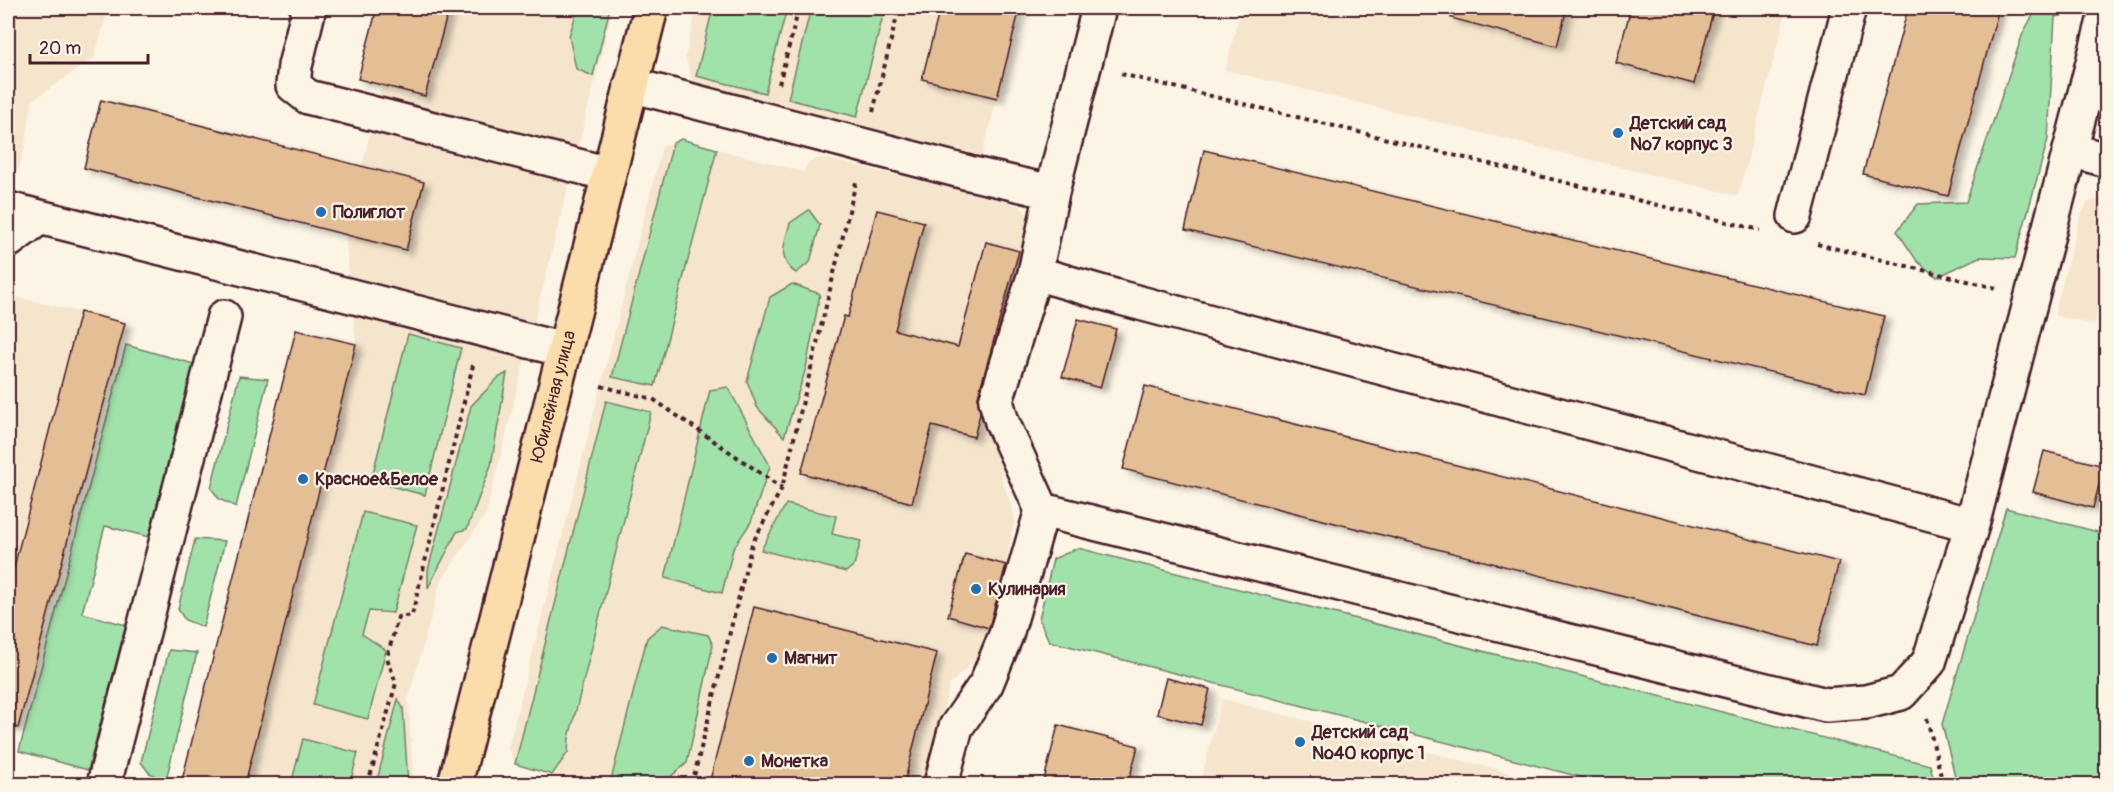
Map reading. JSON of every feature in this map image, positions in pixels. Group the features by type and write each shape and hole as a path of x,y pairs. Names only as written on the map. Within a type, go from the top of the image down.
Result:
{"main road":[{"name":"Юбилейная улица","path":"463,783 564,350 651,8"}],"lane":[{"path":"309,8 292,85 308,97 609,174"},
{"path":"941,784 956,727 986,684 1006,635 1042,510 1002,422 996,401 1035,273 1052,192 1099,8"},
{"path":"1795,216 1849,8"},
{"path":"1042,510 1826,705 1866,702 1901,693 1929,662 1972,525 2106,13"},
{"path":"631,85 969,173 1052,192"},
{"path":"2071,150 2106,160"},
{"path":"8,209 564,350"},
{"path":"8,241 39,218"},
{"path":"1035,273 1132,301 1972,525"},
{"path":"104,784 224,317"}],"path":[{"path":"770,120 799,8"},
{"path":"870,123 899,8"},
{"path":"1084,65 1767,232"},
{"path":"692,784 752,544 782,488 857,179"},
{"path":"1813,243 2032,297"},
{"path":"368,784 396,682 387,658 398,617 412,615 473,365"},
{"path":"601,386 653,399 782,488"},
{"path":"1916,676 1943,784"}],"shaded area":[{"path":"8,8 109,8 94,58 33,100 24,151 18,170 8,167"},
{"path":"449,8 613,8 486,514 441,581 408,700 414,784 245,784 356,344 345,235 382,85 425,96"},
{"path":"697,8 940,8 922,79 997,98 982,156 693,82 685,57"},
{"name":"Детский сад №7 корпус 3","path":"1241,8 1787,8 1738,196 1225,70"},
{"path":"681,139 804,172 806,166 813,160 824,158 964,191 1020,206 1032,222 981,410 1001,447 1002,479 1015,518 1006,565 982,653 950,684 923,784 573,784 515,764 508,748 662,147"},
{"path":"2106,198 2106,275 2094,325 2054,315 2080,217 2088,202"},
{"path":"8,295 125,323 8,767"},
{"name":"Детский сад №40 корпус 1","path":"1222,699 1554,784 1200,784"}],"green space":[{"path":"578,8 610,8 593,76 576,69 569,36"},
{"path":"713,8 787,8 765,93 696,76"},
{"path":"811,8 885,8 857,117 788,99"},
{"path":"2037,8 2078,8 2076,13 2055,17 2048,139 2015,258 1979,257 1937,277 1917,261 1897,231 1918,204 1966,202 2023,33"},
{"path":"681,139 717,149 655,386 612,377 673,143"},
{"path":"809,210 820,225 810,262 796,273 786,262 784,244 790,223"},
{"path":"792,284 820,294 806,368 784,437 757,407 747,381 770,297"},
{"path":"408,334 461,348 425,495 371,481"},
{"path":"126,345 194,364 149,537 105,526 82,613 126,625 88,770 19,751"},
{"path":"507,373 491,465 467,529 457,532 428,588 428,570 471,406 498,378"},
{"path":"239,376 268,379 236,507 219,499 211,488"},
{"path":"728,387 770,466 751,522 733,549 722,593 665,578 710,390"},
{"path":"606,401 651,412 569,738 568,752 552,775 515,764"},
{"path":"786,504 836,516 832,534 861,541 854,565 846,572 761,550"},
{"path":"2006,508 2106,534 2106,784 1957,784 1942,724"},
{"path":"363,512 417,525 393,613 369,611 362,634 386,650 368,719 313,705"},
{"path":"195,539 225,541 203,627 185,620 178,609"},
{"path":"1078,548 1930,765 1935,784 1608,784 1049,641 1039,619 1053,559"},
{"path":"662,625 708,635 713,645 687,763 664,782 610,784 647,638"},
{"path":"169,650 197,653 166,780 149,773 141,762"},
{"path":"398,699 403,708 408,784 376,784"},
{"path":"303,739 358,753 350,784 291,784"}],"building":[{"path":"377,8 449,8 425,96 358,79"},
{"path":"940,8 1020,8 997,98 922,79"},
{"path":"1452,8 1567,8 1557,46 1451,18"},
{"path":"1631,8 1714,8 1694,84 1616,63"},
{"path":"1908,8 1999,8 1948,196 1863,174"},
{"path":"101,100 424,182 406,250 84,168"},
{"path":"1204,150 1884,316 1865,395 1185,230"},
{"path":"877,210 924,222 895,330 958,347 986,242 1019,251 978,396 980,414 974,437 932,426 912,503 801,473 844,316 848,317"},
{"path":"80,312 125,323 18,728 8,726 8,590"},
{"path":"1078,319 1116,329 1100,388 1062,377"},
{"path":"296,330 356,344 245,784 181,784"},
{"path":"1145,386 1839,562 1817,646 1123,469"},
{"path":"2044,451 2104,466 2093,508 2033,492"},
{"path":"965,554 1006,565 989,628 948,616"},
{"path":"754,607 937,653 904,784 709,784"},
{"path":"1166,678 1210,689 1201,725 1157,714"},
{"path":"1058,725 1138,746 1128,784 1043,784"}],"place":[{"name":"Детский сад №7 корпус 3","path":"1618,133"},
{"name":"Полиглот","path":"321,212"},
{"name":"Красное&Белое","path":"303,479"},
{"name":"Кулинария","path":"976,589"},
{"name":"Магнит","path":"772,658"},
{"name":"Детский сад №40 корпус 1","path":"1300,742"},
{"name":"Монетка","path":"749,761"}]}
